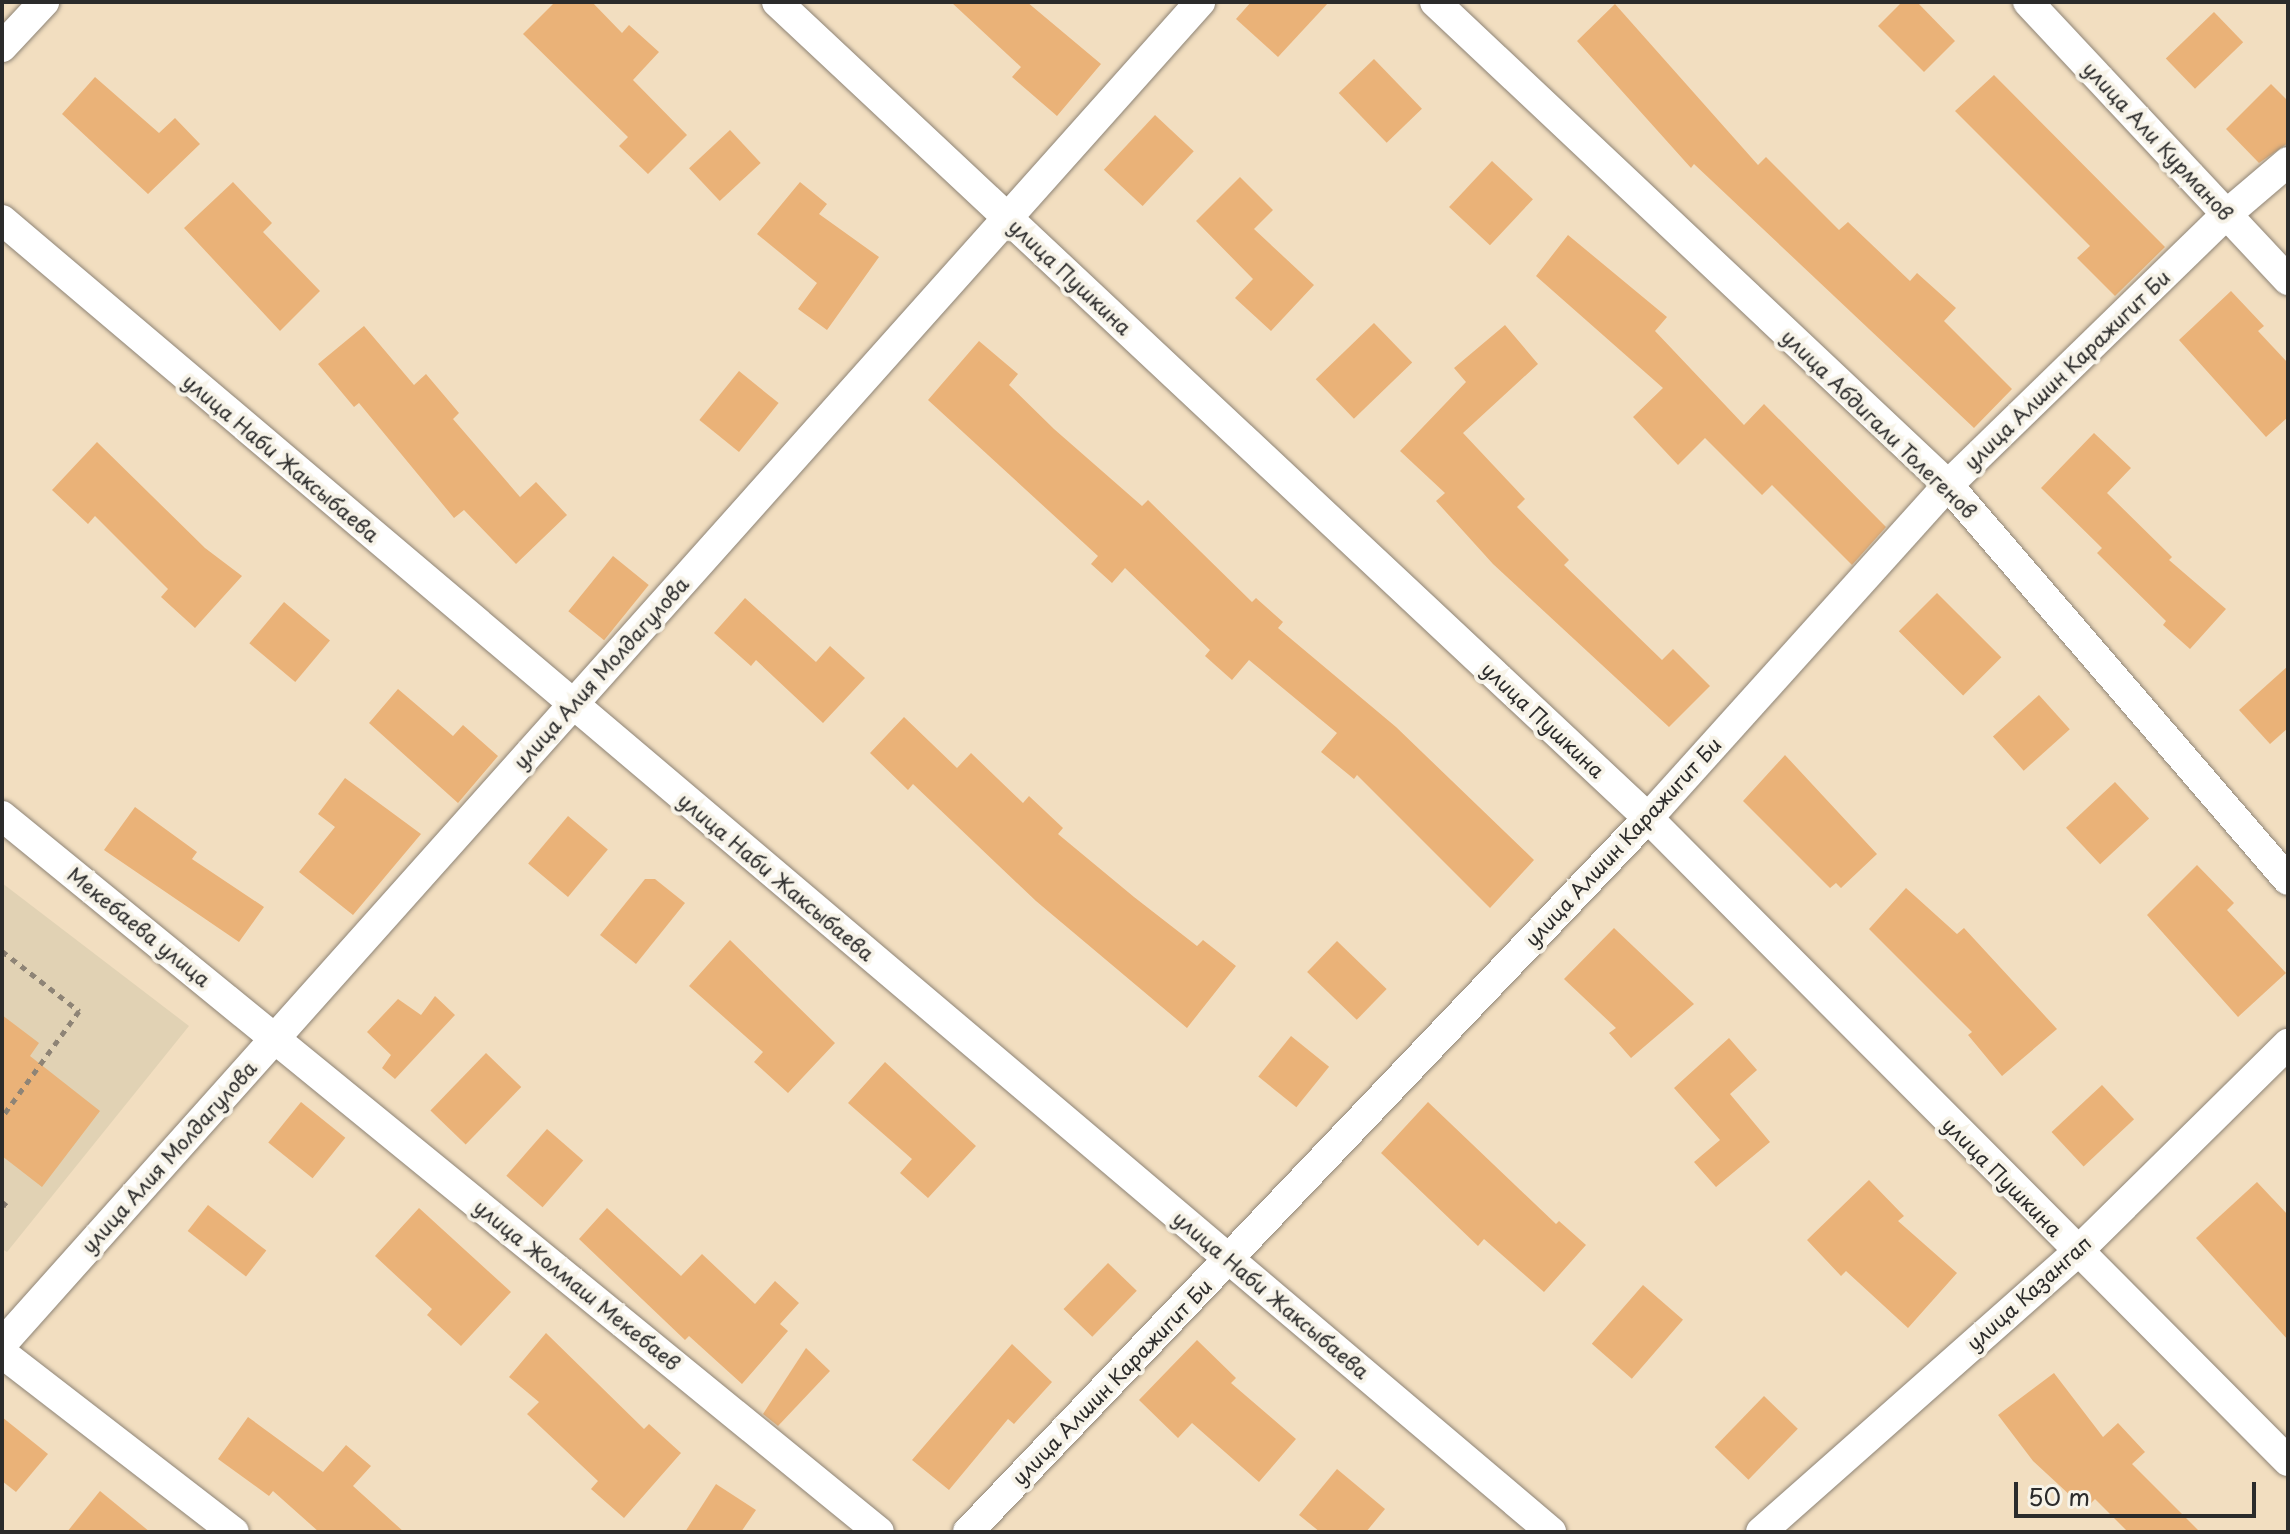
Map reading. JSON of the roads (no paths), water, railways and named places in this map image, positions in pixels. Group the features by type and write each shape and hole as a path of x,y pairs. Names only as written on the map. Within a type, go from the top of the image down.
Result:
{"street":[{"path":"2,47 44,2"},
{"name":"улица Пушкина","path":"777,2 1648,818 2076,1253 2288,1461"},
{"name":"улица Алия Молдагулова","path":"2,1344 1200,2"},
{"name":"улица Абдигали Толегенов","path":"1435,2 1948,485 2288,880"},
{"name":"улица Али Курманов","path":"2028,2 2288,280"},
{"name":"улица Алшин Каражигит Би","path":"968,1532 1648,818 1948,485 2227,214 2288,162"},
{"name":"улица Наби Жаксыбаева","path":"2,220 1551,1532"},
{"name":"Мекебаева улица","path":"2,816 276,1038"},
{"name":"улица Жолмаш Мекебаев","path":"276,1038 879,1532"},
{"name":"улица Казангап","path":"1761,1532 2076,1253 2288,1044"},
{"path":"2,1353 234,1532"}]}
